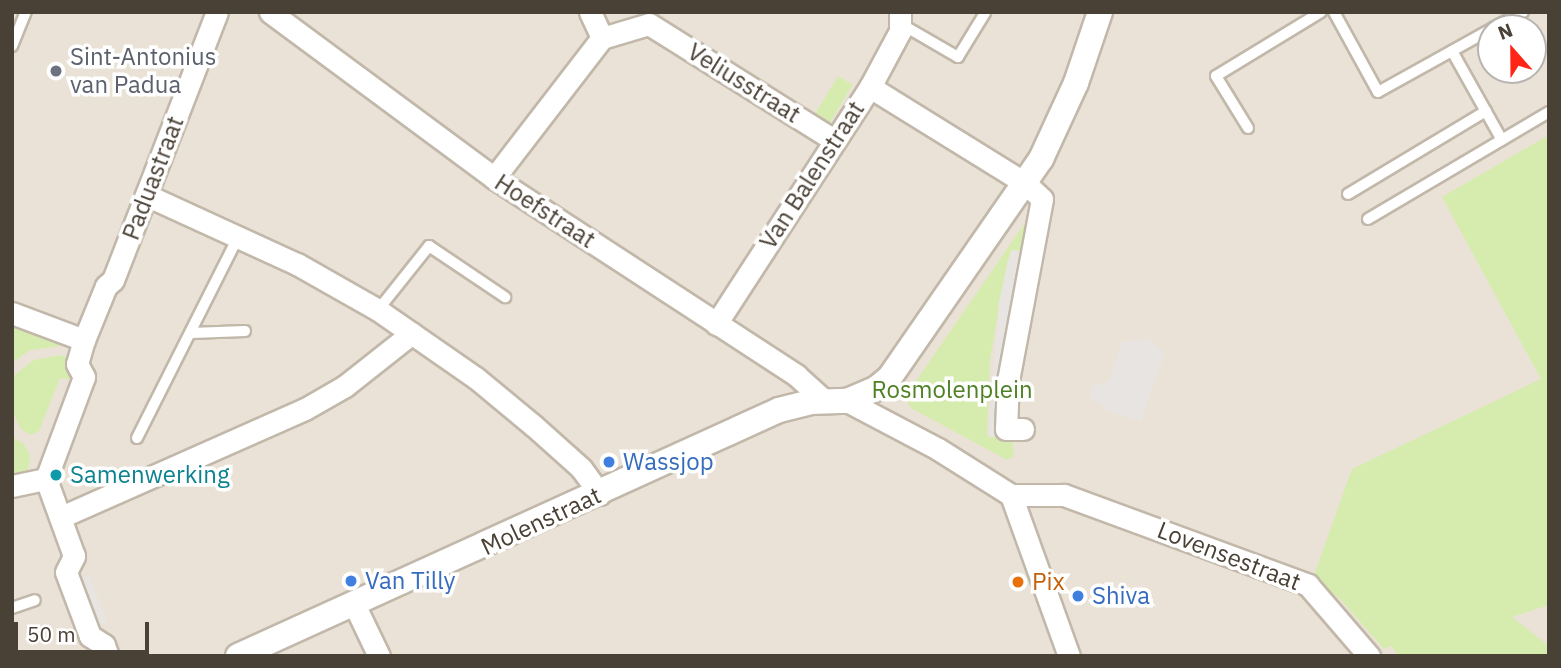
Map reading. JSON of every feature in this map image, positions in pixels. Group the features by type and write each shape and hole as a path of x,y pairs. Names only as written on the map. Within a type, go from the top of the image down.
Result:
{"street":[{"name":"Paduastraat","path":"46,479 84,377 77,364 84,340 146,195 217,12"},
{"name":"Hoefstraat","path":"270,12 494,178 837,401"},
{"path":"494,178 602,38 590,12"},
{"path":"837,401 890,377 1025,184 1049,144 1089,50 1100,12"},
{"path":"1089,50 1118,12"},
{"name":"Van Balenstraat","path":"716,324 870,87 901,18"},
{"name":"Veliusstraat","path":"602,38 614,37 645,24 653,26 834,140"},
{"path":"870,87 1025,184 1042,199 1009,381 1006,429 1023,429"},
{"path":"146,195 297,264 378,310 534,426 581,468 600,494"},
{"path":"12,313 84,340"},
{"path":"61,517 305,409 355,379 412,333"},
{"path":"837,401 938,449 1011,495 1069,656"},
{"name":"Molenstraat","path":"238,656 355,607 779,410 837,401"},
{"path":"12,486 46,479 74,556 66,572 65,589 90,636 104,645 108,656"},
{"name":"Lovensestraat","path":"1011,495 1064,495 1308,585 1369,656"},
{"path":"355,607 379,656"}],"lane":[{"path":"12,46 26,12"},
{"path":"1248,128 1216,76 1321,12"},
{"path":"1334,12 1378,92 1477,37"},
{"path":"901,18 958,57 985,13"},
{"path":"1452,51 1502,140"},
{"path":"1348,194 1486,111"},
{"path":"1368,219 1549,112"},
{"path":"137,438 238,237"},
{"path":"378,310 429,246 505,297"},
{"path":"191,332 245,331"},
{"path":"12,608 35,600"}],"shaded area":[{"path":"12,12 1549,12 1549,656 12,656"},
{"path":"1011,250 1037,253 1012,438 989,437 999,302"},
{"path":"1154,338 1152,343 1165,353 1141,421 1101,409 1103,405 1089,398 1093,384 1103,385 1110,379 1122,342"},
{"path":"89,575 107,623 94,628 76,580"}],"green space":[{"path":"838,76 853,85 829,123 815,115"},
{"path":"1549,135 1549,605 1512,617 1549,646 1549,656 1399,656 1391,646 1384,649 1340,599 1313,578 1352,469 1541,379 1442,197"},
{"name":"Rosmolenplein","path":"1027,220 1020,255 1008,258 990,360 987,435 1012,438 1014,456 1007,460 911,408 905,397"},
{"path":"12,320 67,341 61,346 30,350 12,363"},
{"path":"60,355 69,358 67,366 75,380 60,378 39,431 31,435 21,429 12,411 12,377 34,360"},
{"path":"12,437 23,443 30,455 28,469 18,477 12,475"}],"place":[{"name":"Sint-Antonius van Padua","path":"56,71"},
{"name":"Wassjop","path":"609,462"},
{"name":"Samenwerking","path":"56,475"},
{"name":"Van Tilly","path":"351,581"},
{"name":"Pix","path":"1018,582"},
{"name":"Shiva","path":"1078,596"}]}
